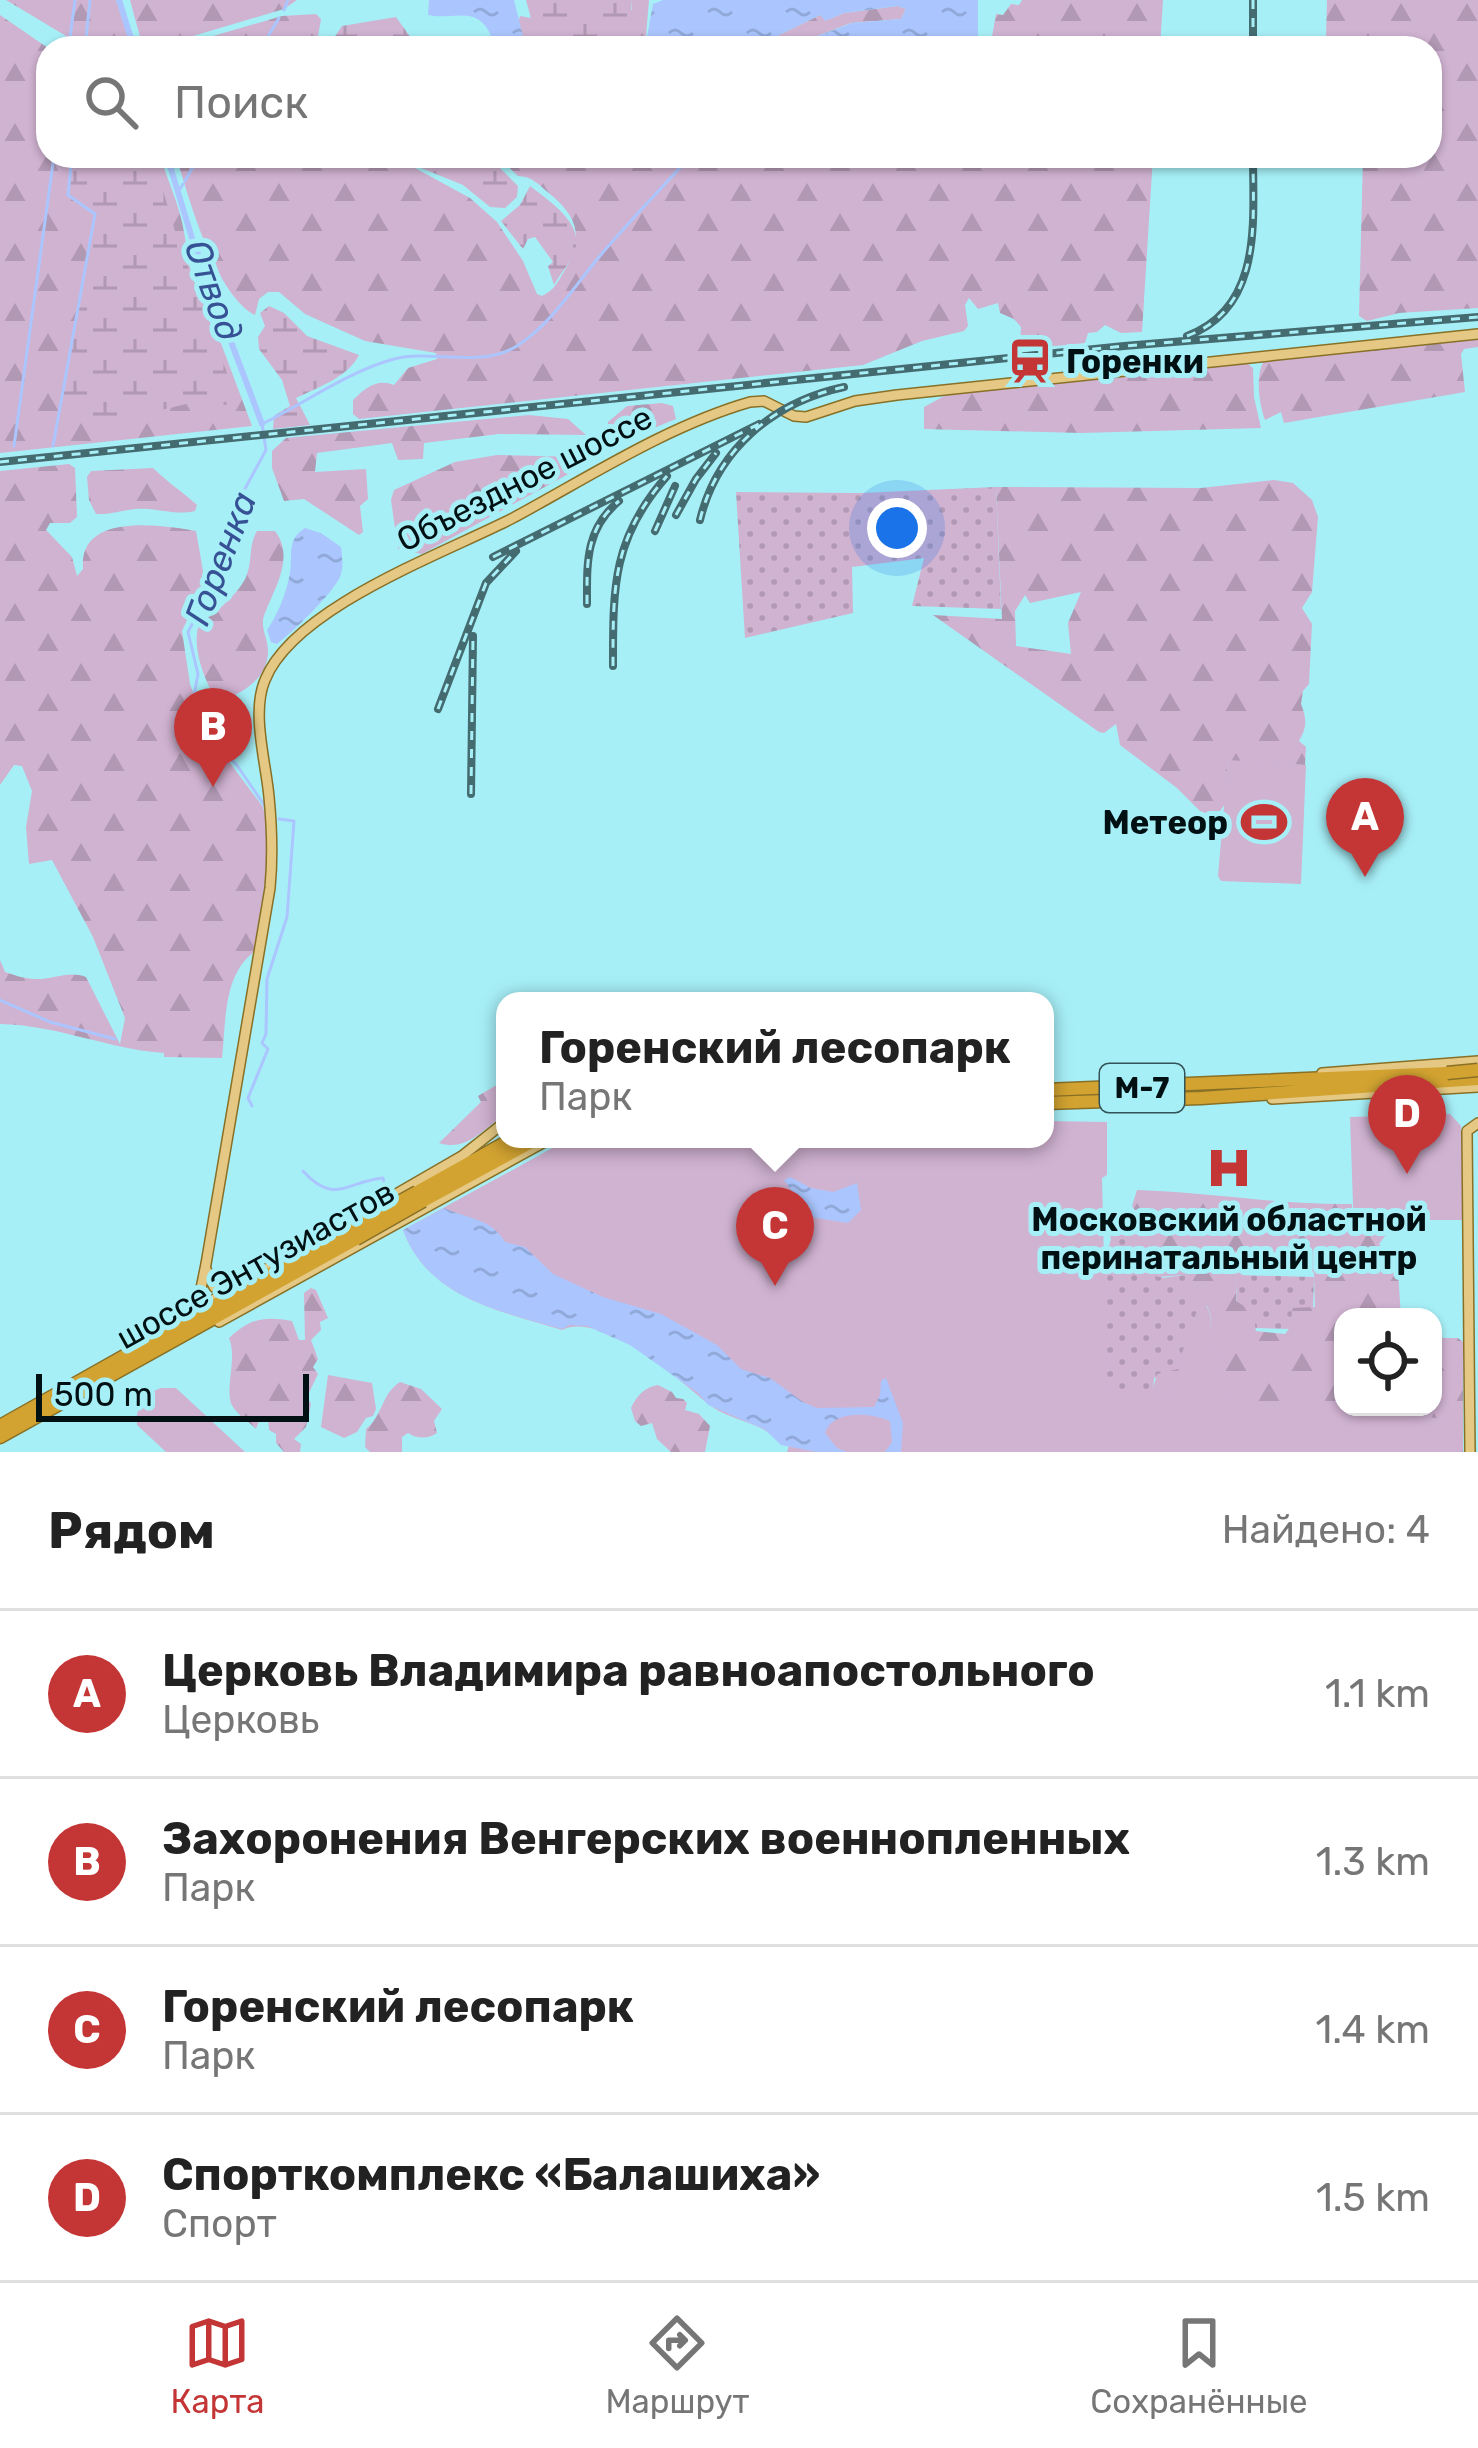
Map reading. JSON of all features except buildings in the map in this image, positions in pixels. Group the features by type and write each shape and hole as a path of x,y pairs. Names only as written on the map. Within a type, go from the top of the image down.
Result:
{"highway":[{"name":"М-7","path":"1054,1103 1201,1098 1475,1075"},
{"name":"М-7","path":"1054,1090 1447,1077"},
{"name":"шоссе Энтузиастов","path":"0,1426 353,1234 497,1148"},
{"name":"шоссе Энтузиастов","path":"418,1197 519,1148"},
{"name":"шоссе Энтузиастов","path":"0,1437 112,1368"}],"main road":[{"name":"Объездное шоссе","path":"189,1314 198,1303 206,1264 272,864 260,695 281,653 310,627 401,571 669,435 750,402 764,401 806,417 855,401 897,395 1478,334"},
{"path":"1240,1083 1475,1075"},
{"path":"1201,1098 1347,1097 1475,1075"},
{"path":"1470,1452 1467,1131 1475,1124"},
{"path":"112,1368 146,1361 400,1222 418,1197 496,1129"},
{"path":"112,1368 230,1288 385,1199 418,1197 530,1148"},
{"path":"365,1210 381,1217 379,1234"},
{"path":"206,1264 209,1283 230,1288"}],"green space":[{"path":"6,0 119,0 127,36 66,36"},
{"path":"130,0 297,0 284,9 193,36 140,36"},
{"path":"526,0 631,0 630,36 539,36"},
{"path":"631,0 649,0 646,36 573,36 632,10"},
{"path":"1022,0 1163,0 1161,36 992,36 996,14 1003,15 1011,4 1019,5"},
{"path":"1327,0 1478,0 1478,308 1399,313 1367,321 1359,316 1363,168 1442,168 1442,36 1326,36"},
{"path":"906,9 901,19 851,23 817,36 777,36 820,15 832,18"},
{"path":"316,14 321,19 318,36 213,36 282,16"},
{"path":"0,15 36,40 36,168 164,168 180,213 194,280 211,304 210,329 219,338 252,426 0,453"},
{"path":"520,16 531,18 539,36 522,36"},
{"path":"396,17 410,36 335,36 342,26"},
{"path":"71,168 157,168 239,406 194,402 125,419 120,435 113,435 112,422 58,417 94,214 68,195"},
{"path":"180,168 415,168 470,198 497,222 542,296 556,284 572,257 575,228 559,202 510,168 1152,168 1142,332 1121,333 1105,325 1088,333 1085,343 1025,349 1020,347 1021,327 1000,313 998,303 978,309 969,298 964,331 922,341 863,365 359,419 353,414 353,400 362,392 377,384 394,385 408,368 437,359 436,353 365,341 305,314 279,292 268,292 259,299 255,315 228,288 216,267"},
{"path":"421,168 500,168 518,186 517,197 505,208 490,207 463,185"},
{"path":"530,186 563,213 574,231 575,250 554,285 548,266 553,262 535,237 523,249 501,221 520,205"},
{"path":"269,306 284,313 307,336 359,355 340,375 296,398 310,425 273,429 274,416 290,406 282,380 259,349 258,337 265,326 260,313"},
{"path":"1478,339 1478,347 1461,354 1465,392 1284,423 1281,412 1265,420 1259,390 1264,361"},
{"path":"1247,363 1253,368 1261,428 1081,433 924,429 924,407 946,395"},
{"path":"627,406 673,406 676,419 644,432 608,430 608,422"},
{"path":"529,415 568,419 586,435 499,434 424,443 423,459 398,460 392,443 317,453 315,472 366,469 368,499 360,506 363,532 359,535 304,499 284,501 272,468 272,451 286,438"},
{"path":"497,455 580,457 585,465 422,554 398,549 391,500 394,490 455,462"},
{"path":"69,464 75,468 77,517 70,523 50,523 46,530 72,557 77,576 85,551 107,530 144,525 196,531 205,582 182,631 190,684 209,735 263,807 267,825 267,869 254,952 231,986 222,1058 164,1057 164,1053 123,1047 42,1028 0,1024 0,960 5,972 23,978 86,977 120,1044 125,1018 93,937 52,860 29,864 26,827 32,791 22,766 14,765 0,785 0,471"},
{"path":"153,468 197,505 195,511 96,514 89,500 91,471"},
{"path":"1274,480 1293,483 1312,500 1318,517 1312,592 1302,608 1312,624 1309,684 1301,704 1305,723 1299,741 1306,747 1305,765 1228,761 1225,804 1220,811 1203,814 1120,745 1116,724 1099,732 933,615 1002,619 996,487 1201,488","holes":["1081,592 1068,623 1071,654 1016,646 1015,611 1025,595 1030,603"]},
{"path":"996,487 1001,609 912,606 924,558 852,567 853,613 745,638 736,492"},
{"path":"257,531 275,531 283,551 281,572 263,618 267,661 251,685 216,702 198,654 199,624 242,584"},
{"name":"Метеор","path":"1228,760 1306,765 1301,884 1221,881 1218,876"},
{"path":"496,1085 496,1122 466,1142 439,1143 481,1102 478,1096"},
{"path":"1450,1114 1461,1126 1464,1220 1389,1220 1378,1233 1354,1233 1350,1117"},
{"path":"1054,1121 1107,1122 1107,1175 1102,1178 1107,1388 1173,1395 1199,1305 1206,1307 1227,1398 1334,1410 1334,1416 1459,1419 1458,1452 787,1452 789,1445 713,1408 618,1338 578,1326 562,1330 491,1308 448,1287 414,1253 403,1230 553,1148 1054,1148"},
{"path":"1137,1190 1352,1204 1352,1235 1388,1232 1379,1244 1389,1256 1408,1259 1398,1271 1400,1308 1334,1308 1334,1416 1442,1416 1442,1338 1458,1338 1463,1342 1463,1452 929,1452 1091,1391 1117,1398 1152,1392 1157,1374 1191,1366 1208,1337 1210,1314 1207,1306 1187,1300 1185,1275 1157,1277 1143,1252 1132,1206","holes":["1250,1266 1310,1268 1315,1307 1292,1308 1291,1326 1285,1334 1256,1331 1253,1312 1236,1301 1237,1280"]},
{"path":"1104,1212 1137,1212 1162,1278 1185,1275 1209,1311 1207,1338 1191,1366 1154,1378 1153,1392 1117,1398 1097,1377 1089,1251 1108,1250 1111,1239"},
{"path":"1237,1275 1314,1277 1313,1312 1293,1329 1254,1328 1236,1316"},
{"path":"311,1288 328,1318 320,1322 321,1330 311,1340 318,1374 307,1397 311,1404 306,1427 294,1439 301,1444 300,1452 284,1452 269,1430 268,1417 256,1429 230,1401 229,1338 258,1320 274,1319 292,1321 299,1340 305,1340 304,1293"},
{"path":"328,1375 372,1383 373,1416 344,1438 321,1427"},
{"path":"400,1382 421,1389 442,1409 434,1421 437,1433 422,1438 408,1433 402,1437 402,1452 370,1452 365,1447 366,1429"},
{"path":"658,1385 683,1399 685,1410 699,1414 710,1426 705,1452 671,1452 657,1439 652,1423 641,1426 635,1421 631,1408 636,1400"},
{"path":"161,1388 176,1388 245,1452 166,1452 137,1425 142,1402"}],"water":[{"path":"429,0 514,0 523,36 491,36 483,23 467,16 428,15"},
{"path":"663,0 978,0 978,36 818,36 852,23 901,19 906,9 898,6 844,13 825,21 820,15 777,36 647,36 653,4"},
{"path":"305,528 341,547 341,573 321,602 277,644 271,642 267,630 286,589 293,543"},
{"path":"790,1177 833,1192 857,1183 861,1210 848,1223 810,1217 784,1180"},
{"path":"444,1208 486,1224 505,1242 525,1247 553,1274 603,1297 661,1314 717,1345 741,1369 770,1378 817,1408 874,1407 886,1378 903,1423 901,1452 885,1452 892,1442 890,1421 862,1415 835,1420 825,1433 847,1452 781,1445 764,1429 708,1405 630,1345 587,1326 562,1329 469,1298 430,1272 403,1230"}],"waterway":[{"path":"70,36 75,0"},
{"path":"86,36 90,0"},
{"name":"Отвод","path":"119,0 130,36"},
{"path":"284,10 288,0"},
{"path":"268,36 279,18"},
{"path":"14,446 52,168"},
{"path":"53,446 95,214 68,195 71,168"},
{"name":"Отвод","path":"171,168 262,424"},
{"path":"185,181 192,168"},
{"name":"Горенка","path":"199,713 193,701 198,674 188,632 223,565 222,531 266,450 262,424 343,380 394,359 474,358 520,344 552,315 680,168"},
{"name":"Отвод","path":"178,192 183,184"},
{"name":"Горенка","path":"202,721 209,740 236,764 265,806"},
{"name":"Горенка","path":"252,1106 248,1098 268,1049 262,1043 267,979 287,917 294,821 279,819"},
{"path":"0,1000 50,1022 115,1039"},
{"name":"Горенка","path":"303,1171 333,1189 383,1178 386,1194"}],"railway":[{"path":"1253,0 1253,36"},
{"path":"1187,336 1212,323 1241,284 1252,234 1253,168"},
{"path":"0,462 1124,346 1478,317"},
{"path":"700,520 720,471 752,433 794,404 844,387"},
{"path":"493,557 759,424"},
{"path":"676,515 716,453"},
{"path":"613,666 619,565 635,521 667,476"},
{"path":"655,531 675,486"},
{"path":"587,604 594,535 619,501"},
{"path":"438,709 486,583 516,551"},
{"path":"471,794 473,636"}],"place":[{"name":"Горенки","path":"1030,361"},
{"name":"Захоронения Венгерских военнопленных","path":"213,787"},
{"name":"Метеор","path":"1264,822"},
{"name":"Церковь Владимира равноапостольного","path":"1365,877"},
{"name":"Московский областной перинатальный центр","path":"1229,1168"},
{"name":"Спорткомплекс «Балашиха»","path":"1407,1174"},
{"name":"Горенский лесопарк","path":"775,1286"}]}
